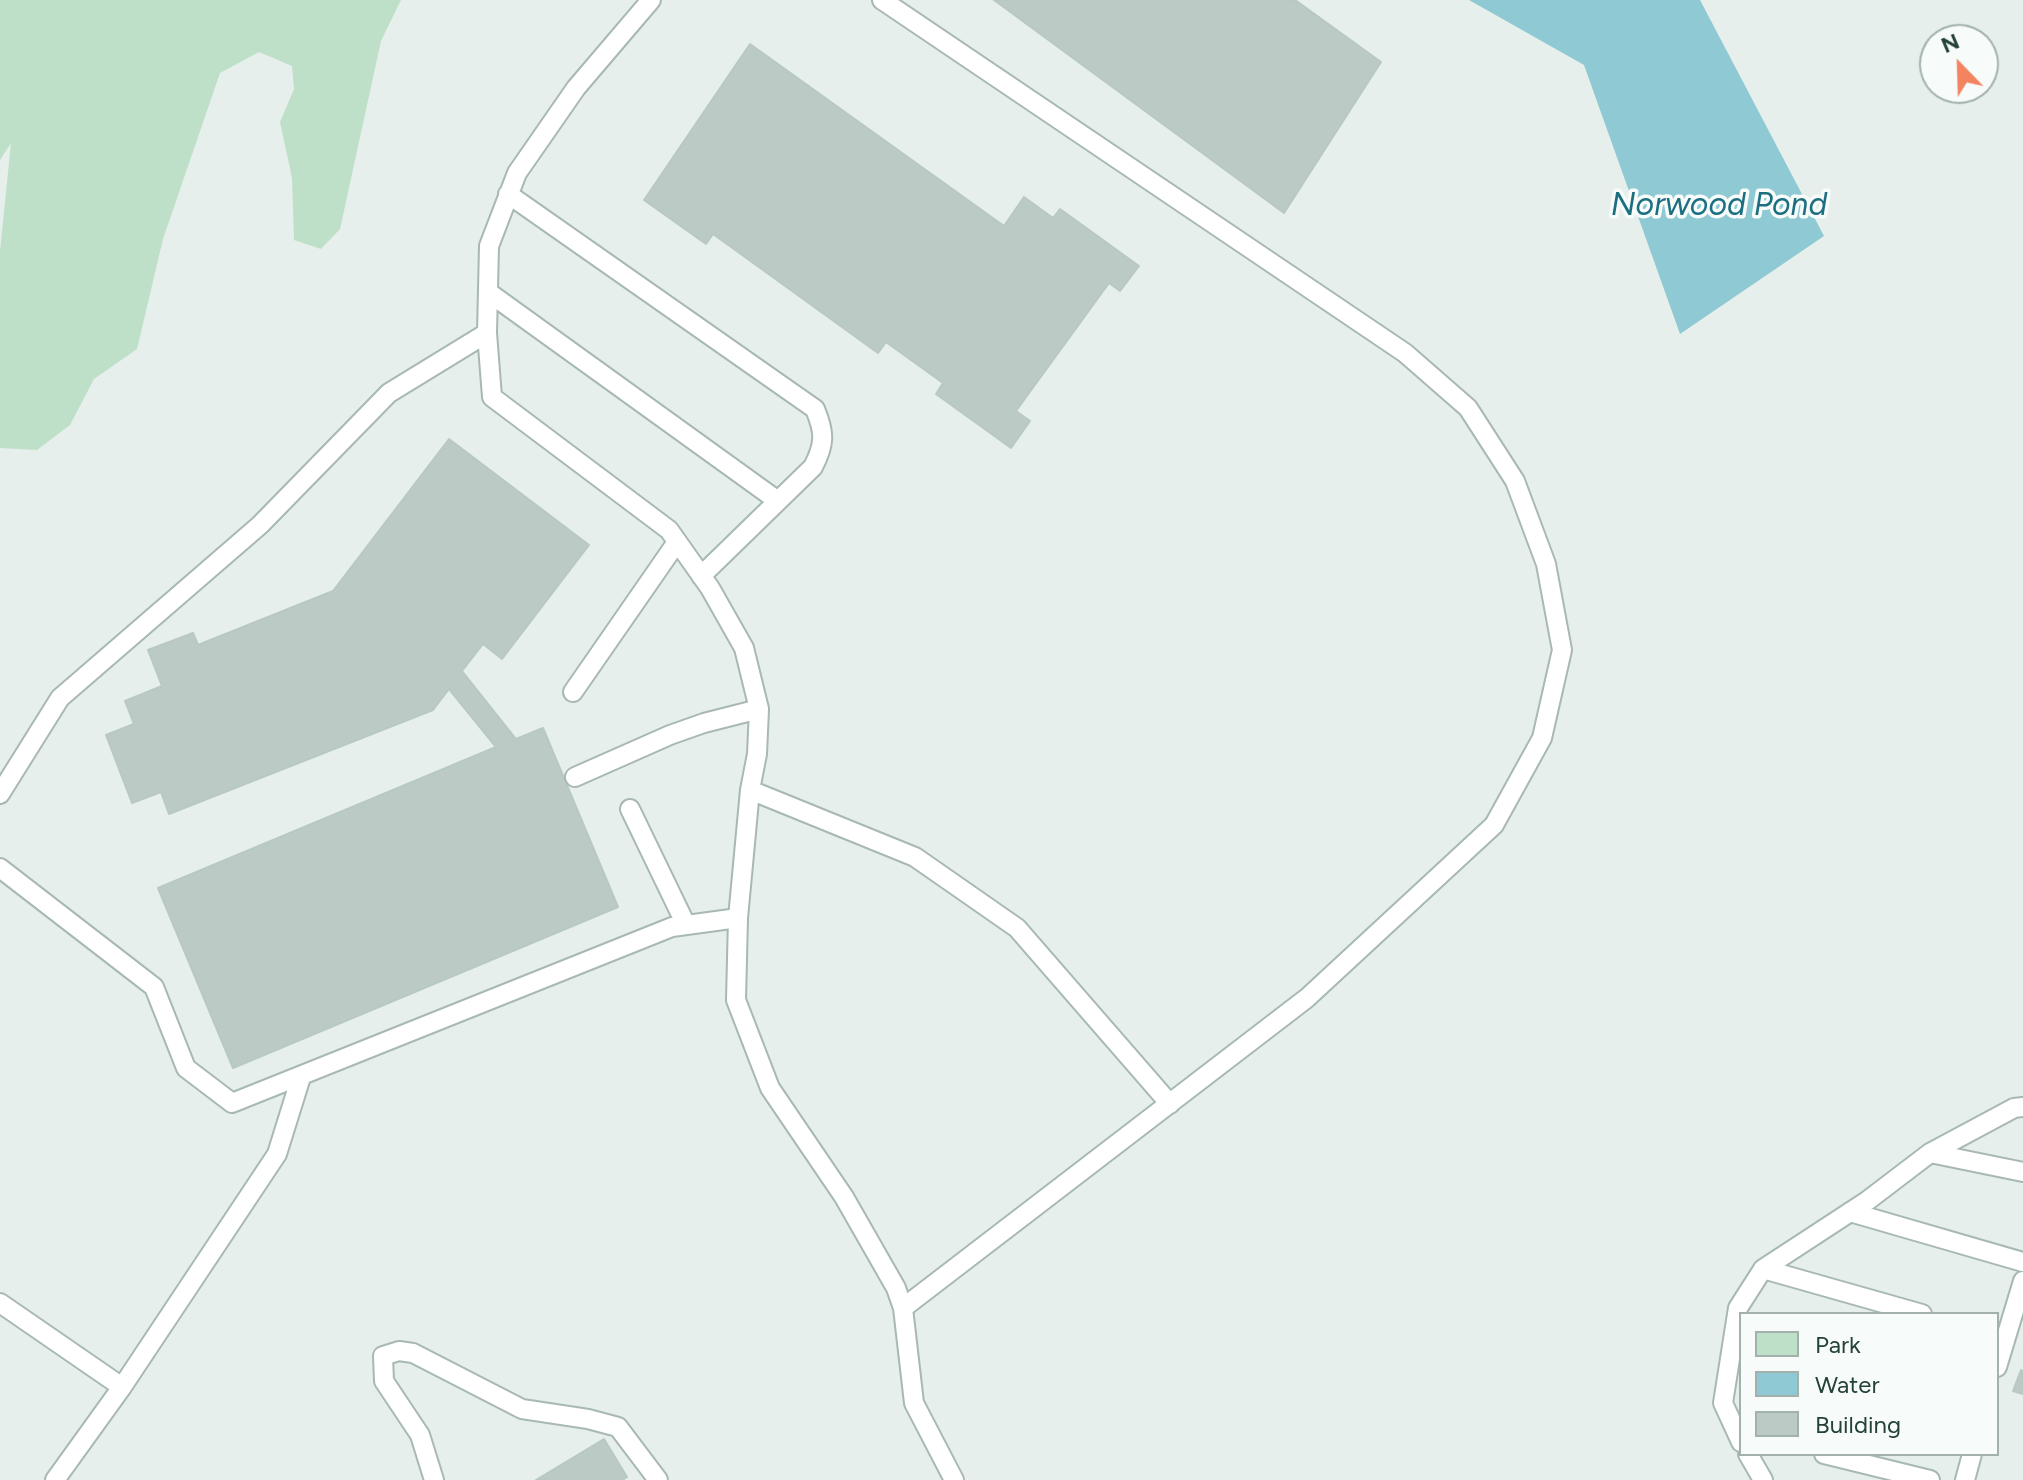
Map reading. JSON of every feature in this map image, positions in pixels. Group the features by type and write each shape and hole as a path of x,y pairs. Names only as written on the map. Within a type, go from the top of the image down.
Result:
{"lane":[{"path":"651,0 576,88 517,173 508,194 489,246 487,333 492,397 669,530 744,648 759,709 757,754 750,790 738,918 736,1000 770,1088 844,1197 896,1288 903,1308 914,1403 954,1480"},
{"path":"882,0 1405,353 1468,408 1515,481 1546,564 1562,650 1542,738 1494,825 1307,998 903,1308"},
{"path":"508,194 815,409 822,426 822,449 813,467 701,576"},
{"path":"488,292 778,501"},
{"path":"0,794 60,698 260,525 389,393 487,333"},
{"path":"573,692 677,542"},
{"path":"575,777 670,735 759,709"},
{"path":"750,790 915,857 1017,928 1170,1104"},
{"path":"630,809 686,925"},
{"path":"0,868 154,987 186,1068 232,1103 672,927 738,918"},
{"path":"55,1480 122,1387 277,1154 301,1077"},
{"path":"1739,1436 1723,1403 1736,1354 1738,1308 1763,1269 1850,1212 1930,1153 2014,1108 2023,1107"},
{"path":"1930,1153 2023,1172"},
{"path":"1850,1212 2023,1262"},
{"path":"1763,1269 1915,1312"},
{"path":"2001,1336 2023,1281"},
{"path":"0,1303 122,1387"},
{"path":"434,1480 420,1435 384,1381 383,1356 399,1351 413,1353 522,1409 618,1427 658,1480"},
{"path":"1749,1456 1763,1480"},
{"path":"1832,1456 1930,1480"},
{"path":"1965,1480 1971,1456"}],"green space":[{"path":"0,0 401,0 381,41 340,229 321,249 294,240 292,178 280,122 294,89 292,66 259,52 220,73 163,239 137,349 94,379 70,425 37,450 0,448 0,251 11,143 0,160"}],"water":[{"name":"Norwood Pond","path":"1469,0 1700,0 1824,236 1680,334 1584,65"}],"building":[{"path":"994,0 1295,0 1381,62 1284,213"},
{"path":"750,44 1004,226 1024,197 1053,218 1060,209 1139,266 1120,291 1109,283 1016,411 1030,421 1011,448 936,394 943,383 886,342 878,353 713,234 706,244 644,200"},
{"path":"449,439 589,545 502,659 483,644 462,671 516,739 543,728 618,907 233,1068 158,888 496,747 449,689 433,710 169,814 161,792 132,803 106,735 134,724 125,701 162,686 148,650 193,633 198,645 333,591"},
{"path":"2023,1371 2023,1394 2013,1391"},
{"path":"604,1439 627,1477 622,1480 536,1480"}]}
